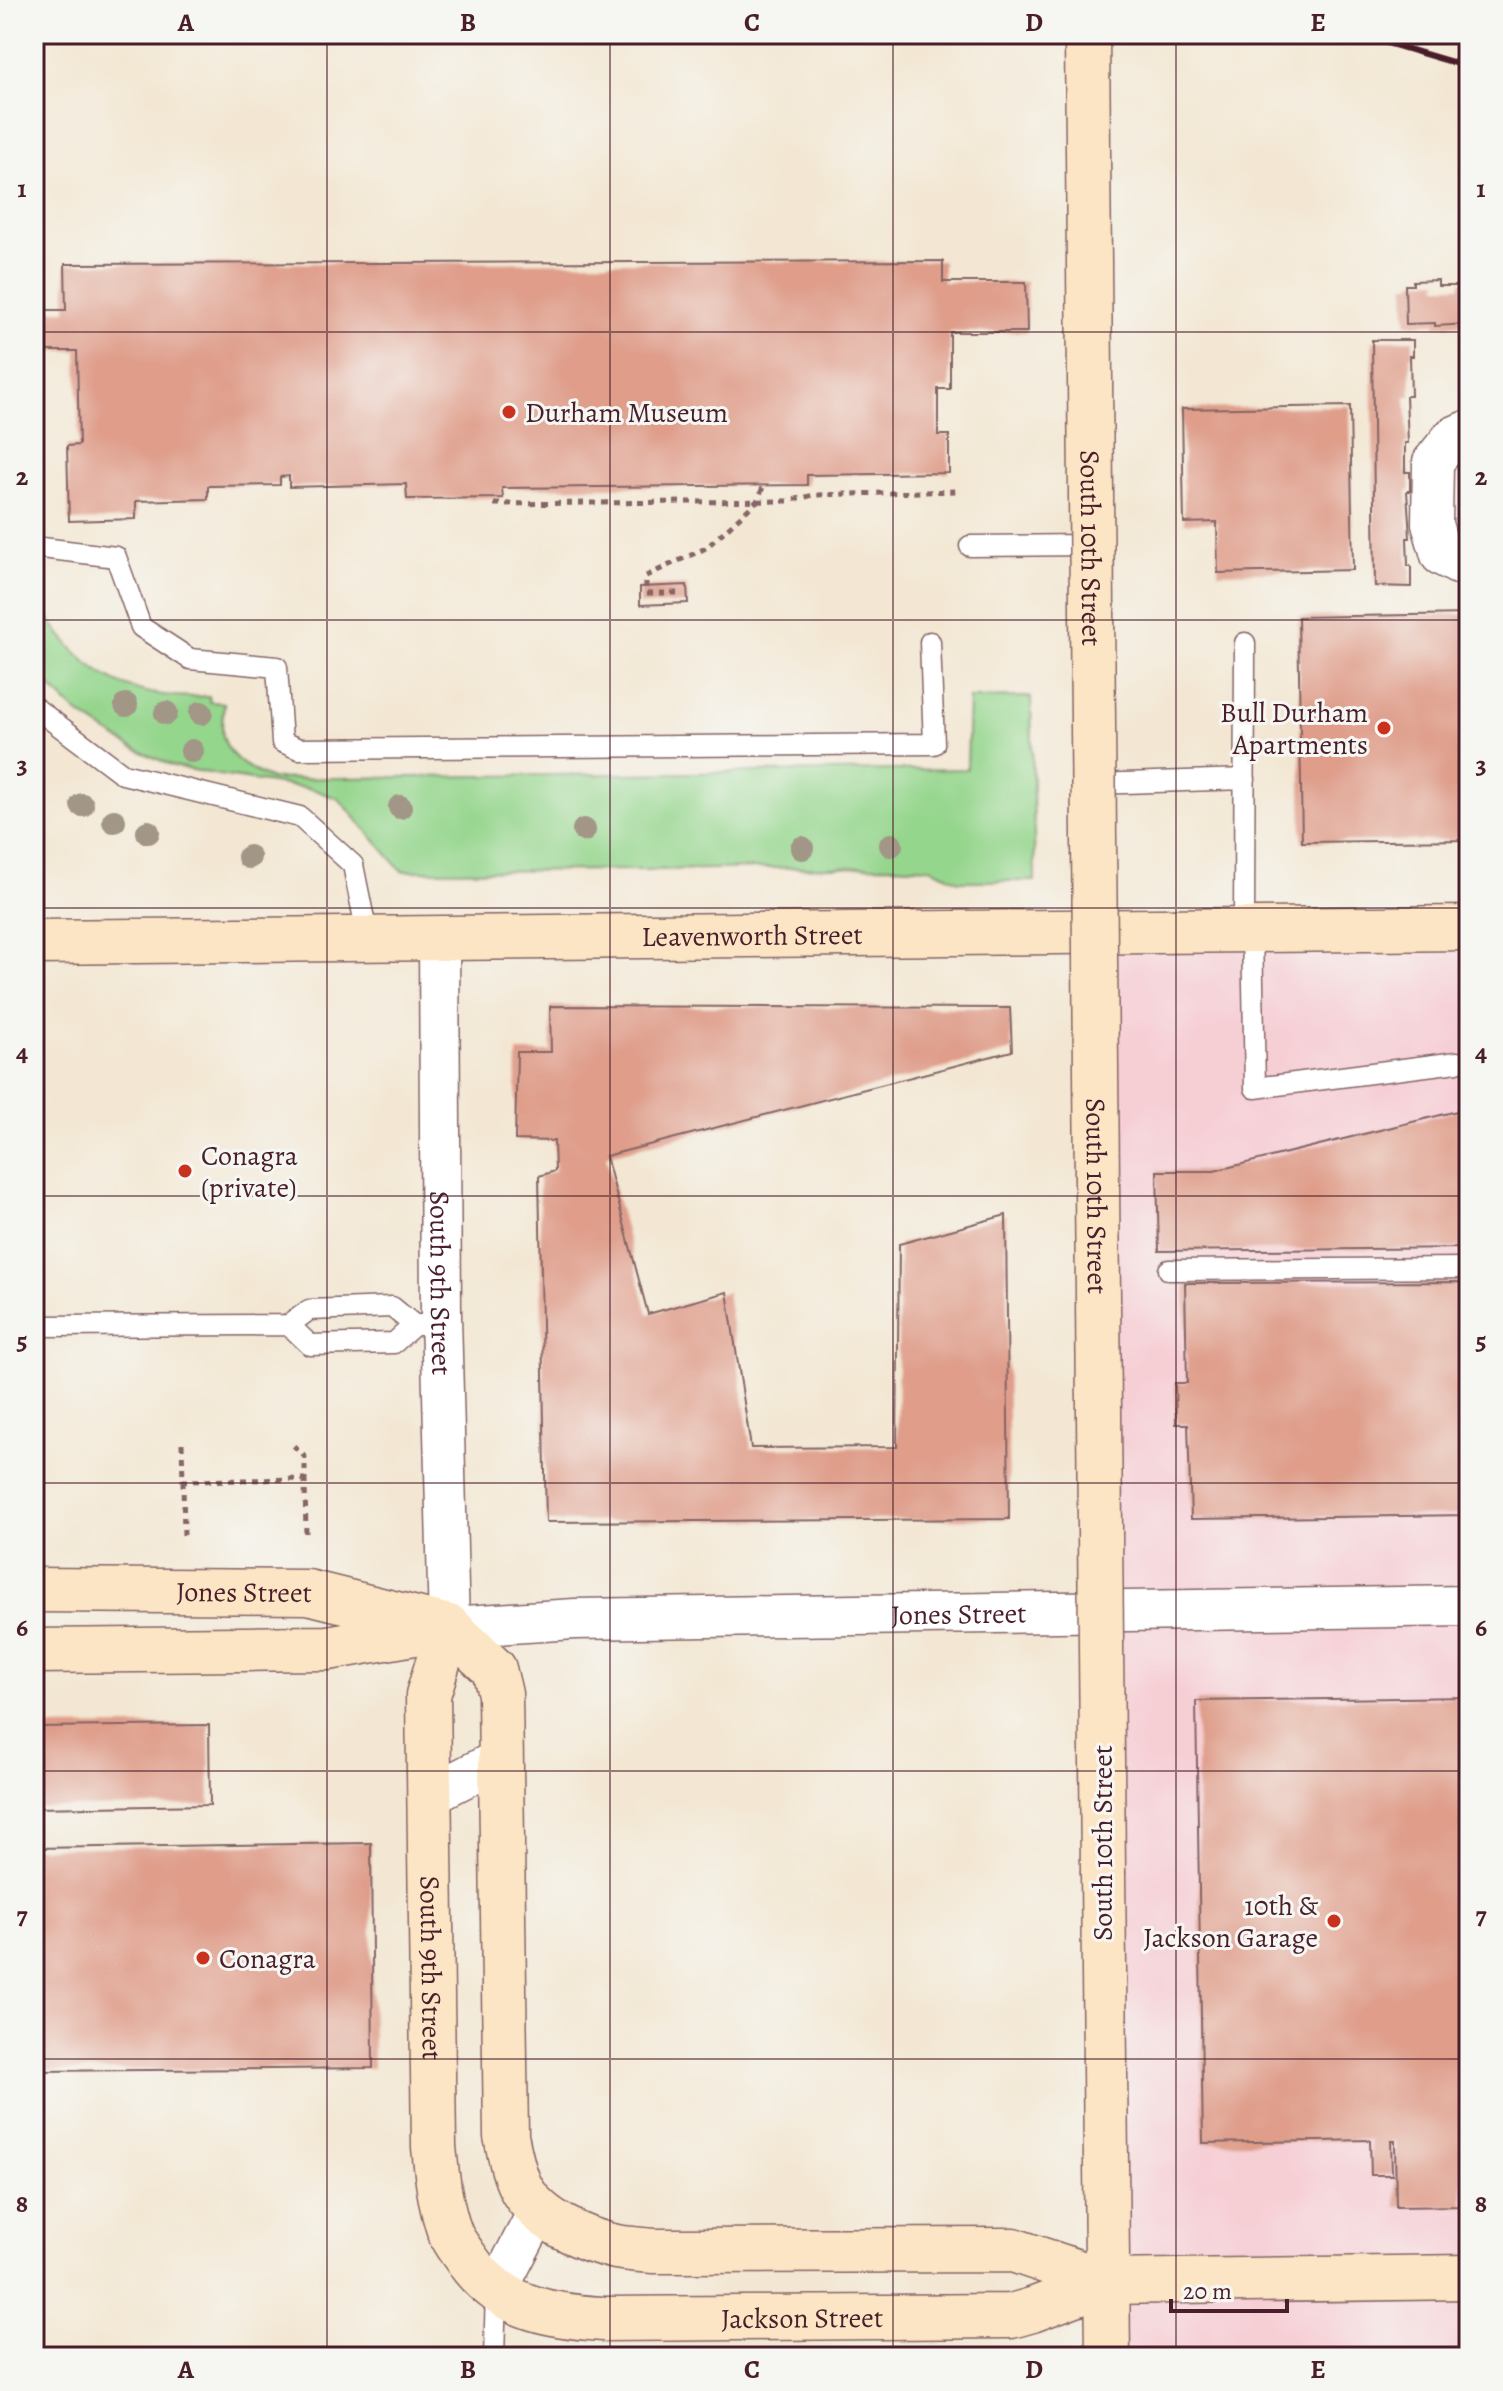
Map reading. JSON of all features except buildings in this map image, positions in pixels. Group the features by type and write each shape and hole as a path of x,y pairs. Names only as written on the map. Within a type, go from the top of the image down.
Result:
{"street":[{"name":"South 10th Street","path":"1087,34 1108,2357"},
{"path":"1469,430 1453,437 1433,462 1432,524 1441,555 1458,564 1469,564"},
{"name":"Leavenworth Street","path":"34,942 1469,928"},
{"name":"South 9th Street","path":"439,939 427,1324 449,1627 428,1695 434,2147 438,2191 451,2236 471,2268 496,2292"},
{"name":"Jones Street","path":"34,1590 308,1592 449,1627"},
{"name":"Jones Street","path":"34,1651 328,1648 449,1627 575,1619 1469,1606"},
{"path":"449,1627 494,1669 500,1694 506,2136 512,2166 523,2191 539,2210 496,2292"},
{"path":"430,1795 500,1759"},
{"name":"Jackson Street","path":"539,2210 564,2226 616,2247 654,2251 1013,2250 1107,2282 1469,2277"},
{"name":"Jackson Street","path":"496,2292 537,2310 566,2317 603,2319 1011,2316 1107,2282"}],"lane":[{"path":"970,546 1092,545"},
{"path":"34,547 116,557 141,627 190,659 277,667 282,742 299,749 934,744 930,642"},
{"path":"1245,643 1248,930 1255,1088 1457,1062"},
{"path":"34,707 123,774 300,817 353,865 368,939"},
{"path":"1094,784 1245,779"},
{"path":"1169,1270 1469,1268"},
{"path":"34,1326 289,1325 309,1310 392,1307 427,1324"},
{"path":"289,1325 310,1345 394,1343 427,1324"},
{"path":"494,2357 496,2292"}],"path":[{"path":"677,593 646,593 646,576 706,548 757,501 764,485"},
{"path":"494,504 788,501 814,495 958,491"},
{"path":"290,1442 305,1457 306,1537"},
{"path":"182,1443 184,1538"},
{"path":"183,1481 305,1479"},
{"path":"1148,2357 1188,2357"}],"shaded area":[{"path":"1469,928 1469,2357 1108,2357 1104,932"}],"green space":[{"path":"34,597 68,644 105,676 151,693 209,696 210,702 224,703 222,732 230,752 249,768 271,779 967,769 969,698 1031,697 1035,881 959,881 931,868 891,866 402,871 339,799 312,789 173,766 131,747 76,712 46,683 34,663"}],"railway":[{"path":"1357,34 1469,67"}],"place":[{"name":"Durham Museum","path":"509,412"},
{"name":"Bull Durham Apartments","path":"1384,728"},
{"name":"Conagra (private)","path":"185,1171"},
{"name":"10th & Jackson Garage","path":"1334,1921"},
{"name":"Conagra","path":"203,1958"}]}
